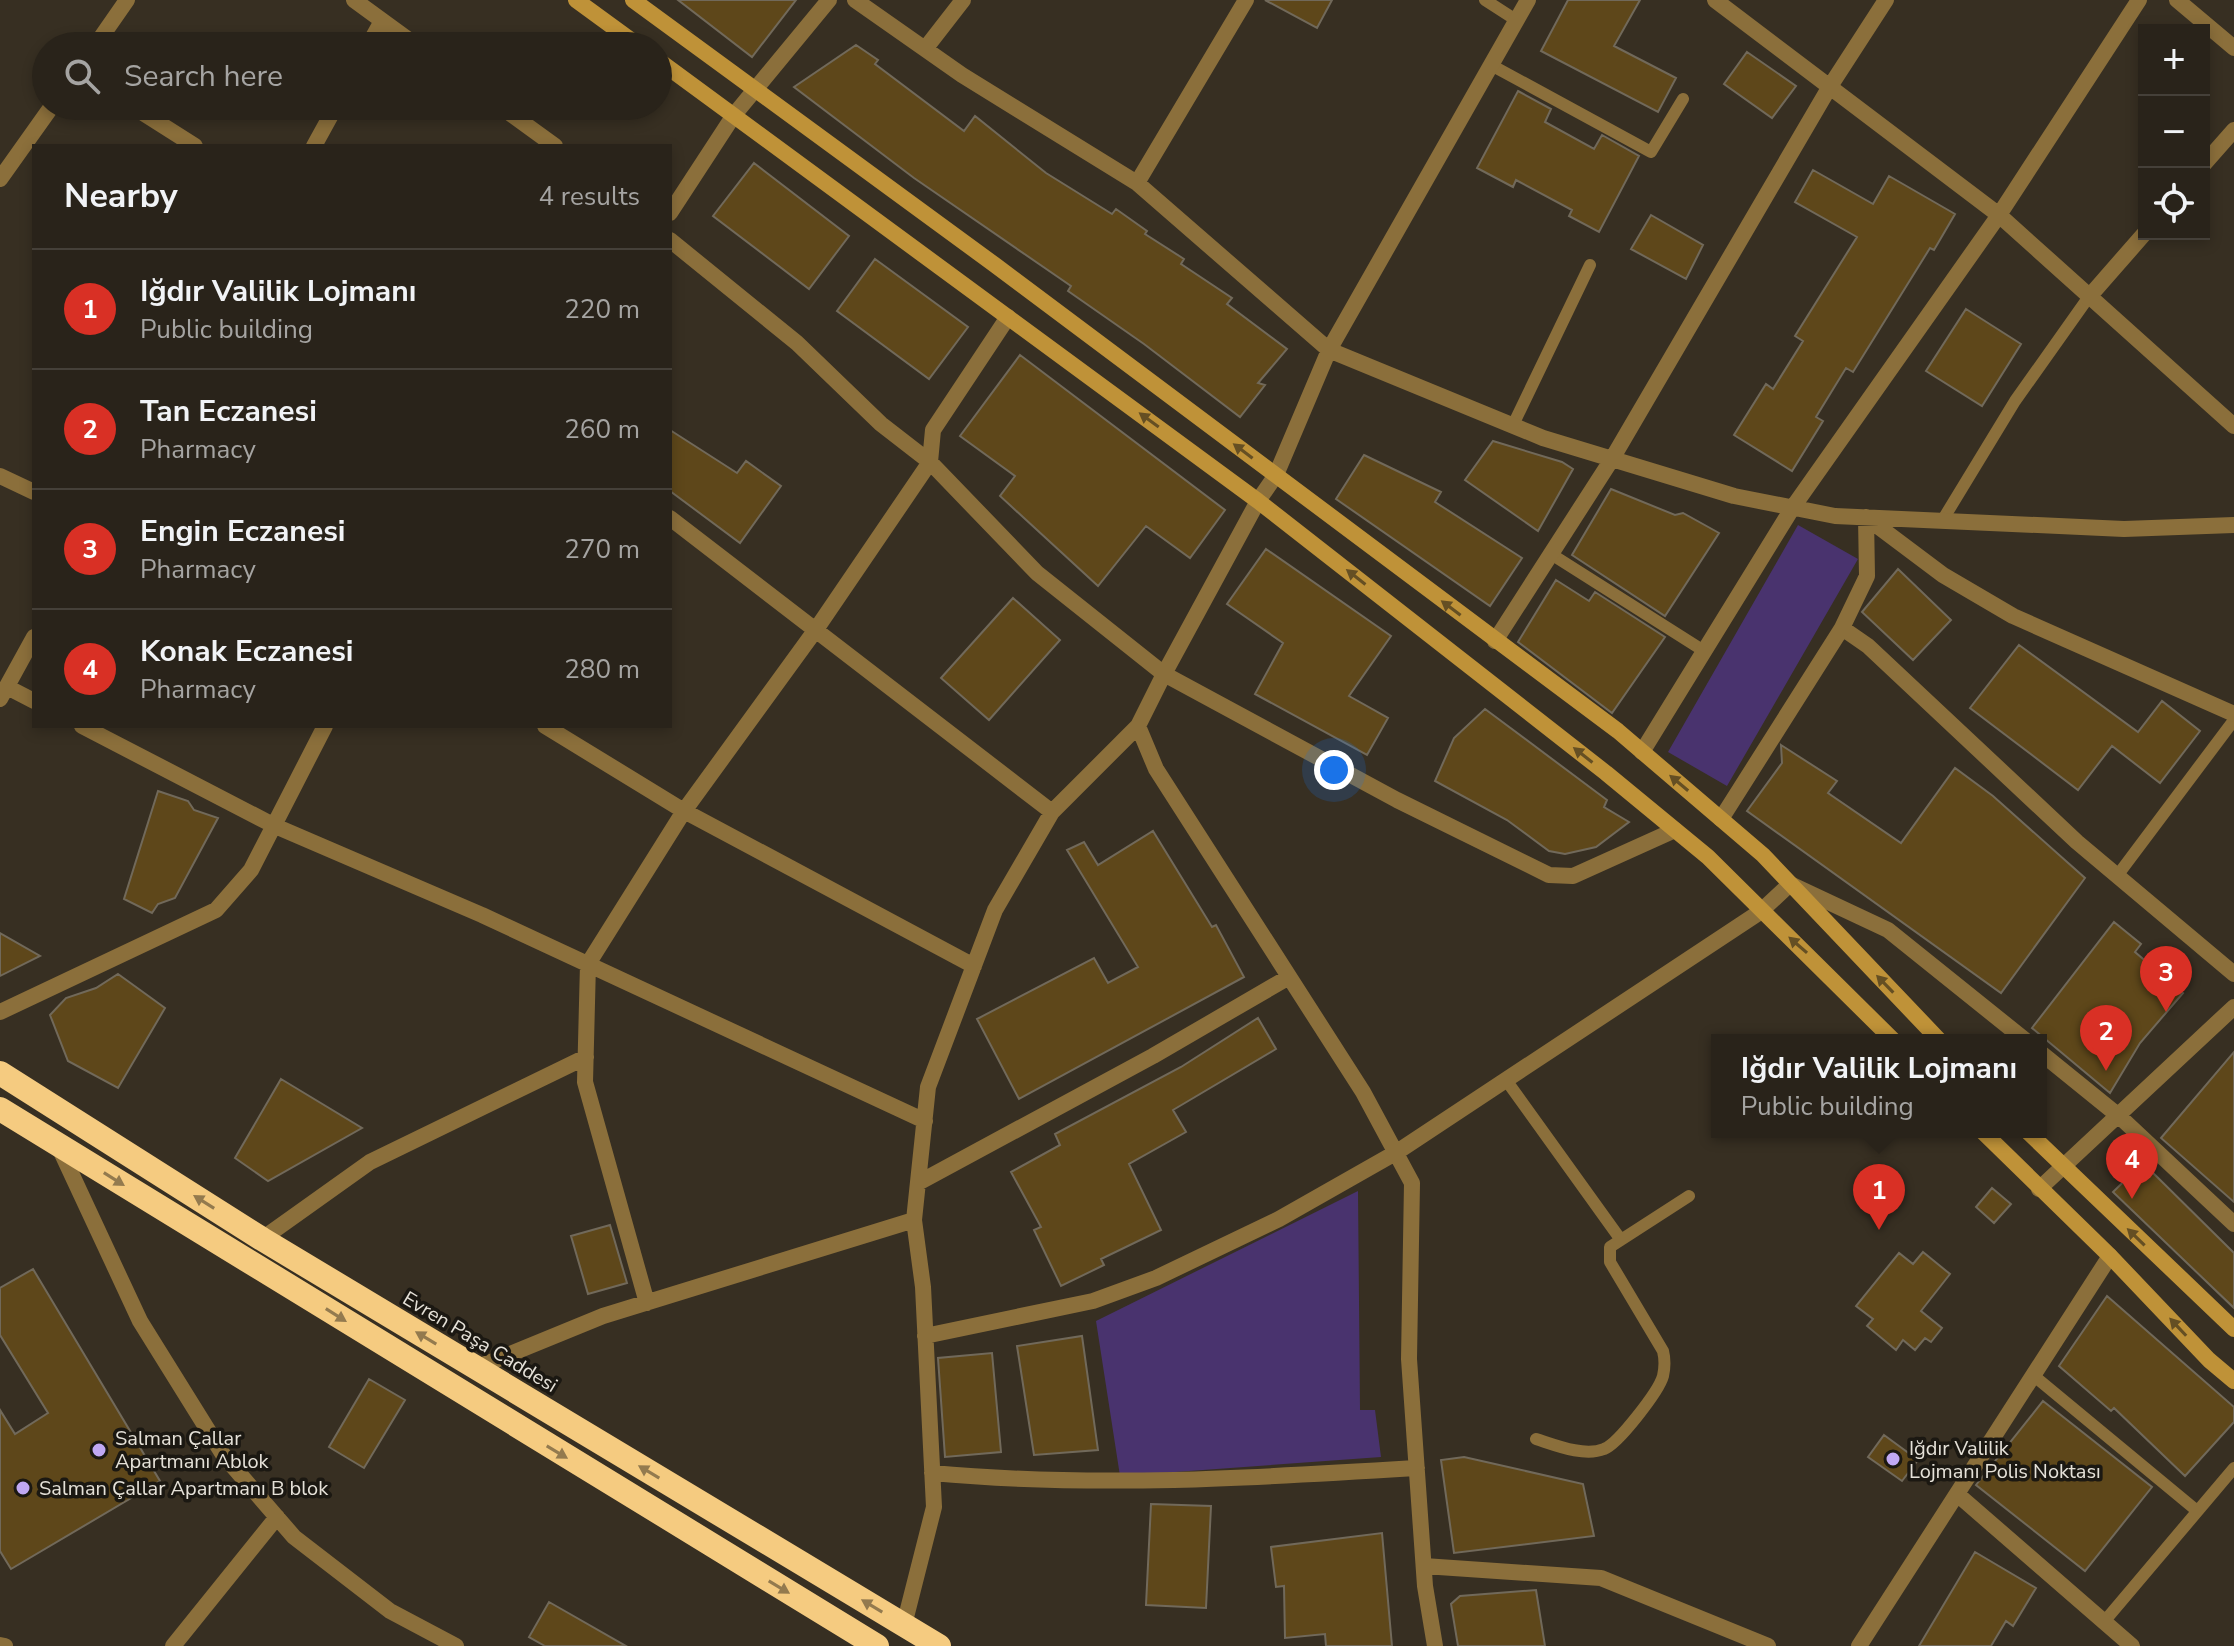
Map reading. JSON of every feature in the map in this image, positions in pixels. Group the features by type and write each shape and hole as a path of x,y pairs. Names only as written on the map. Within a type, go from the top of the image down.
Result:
{"highway":[{"name":"Evren Paşa Caddesi","path":"0,1073 262,1239 939,1646"},
{"path":"0,1109 877,1646"}],"street":[{"path":"105,32 127,0"},
{"path":"354,0 397,32"},
{"path":"576,0 620,32"},
{"path":"633,0 1276,475 1642,752 1721,819 1790,884 1933,1034"},
{"path":"672,210 734,115 829,0"},
{"path":"855,0 925,49 1137,183 1329,350 1513,425 1734,496 1793,507 1866,517 2124,529 2234,525"},
{"path":"925,49 963,0"},
{"path":"1137,183 1246,0"},
{"path":"904,1625 934,1507 925,1336 914,1220 928,1087 995,910 1052,812 1138,726 1258,501 1276,475 1329,350 1528,0"},
{"path":"1715,0 1999,215 2234,426"},
{"path":"1495,641 1612,459 1829,88 1886,0"},
{"path":"1642,752 1793,507 1999,215 2139,0"},
{"path":"2177,0 2234,48"},
{"path":"376,32 382,21"},
{"path":"672,70 1258,501 1675,830 1708,857 1760,912 1807,953 1887,1034"},
{"path":"0,179 5,160 40,120"},
{"path":"154,120 192,144"},
{"path":"315,144 328,120"},
{"path":"519,120 552,144"},
{"path":"2210,157 2234,130"},
{"path":"2088,298 2139,240"},
{"path":"672,242 797,343 881,424 930,462 1037,573 1164,674 1410,807 1549,875 1573,876 1675,830"},
{"path":"647,1303 585,1082 588,964 684,811 817,628 930,462 933,430 1008,317"},
{"path":"0,476 32,491"},
{"path":"1721,819 1842,628 1867,576 1866,517"},
{"path":"1866,517 1943,575 2013,616 2234,717"},
{"path":"672,519 817,628 1052,812"},
{"path":"1842,628 1868,646 2117,876 2234,974"},
{"path":"32,641 4,693 32,700"},
{"path":"1138,726 1156,769 1289,977 1397,1152 1412,1183 1409,1359 1424,1566 1435,1646"},
{"path":"86,728 275,826 588,964 925,1121"},
{"path":"0,1012 216,910 251,870 324,728"},
{"path":"548,728 684,811 974,966"},
{"path":"925,1336 1059,1311 1125,1290 1279,1219 1397,1152 1760,912 1790,884"},
{"path":"1790,884 1888,930 2018,1034"},
{"path":"918,1183 1153,1056 1289,977"},
{"path":"2039,1189 2120,1117 2234,1007"},
{"path":"262,1239 370,1162 586,1057"},
{"path":"2047,1058 2120,1117 2234,1224"},
{"path":"1989,1138 2110,1256 2209,1360 2234,1381"},
{"path":"2034,1138 2234,1329"},
{"path":"57,1143 140,1321 224,1456 294,1537 390,1611 456,1646"},
{"path":"476,1368 603,1316 914,1220"},
{"path":"1859,1646 2110,1256"},
{"path":"932,1473 1016,1481 1219,1480 1417,1468"},
{"path":"1957,1494 2132,1646"},
{"path":"173,1646 277,1517"},
{"path":"1424,1566 1601,1578 1768,1646"}],"lane":[{"path":"1485,0 1516,20"},
{"path":"1491,65 1651,152 1683,99"},
{"path":"1513,425 1590,265"},
{"path":"1942,521 2015,401 2088,298"},
{"path":"1551,554 1704,651"},
{"path":"2117,876 2234,717"},
{"path":"1506,1080 1621,1240"},
{"path":"1536,1439 1590,1452 1605,1449 1620,1437 1660,1383 1665,1365 1663,1351 1610,1262 1610,1247 1689,1196"},
{"path":"2033,1375 2196,1510"},
{"path":"2103,1623 2234,1468"}],"shaded area":[{"path":"1798,525 1858,559 1727,786 1668,752"},
{"path":"1358,1191 1360,1410 1375,1410 1381,1457 1120,1476 1096,1321"}],"building":[{"path":"678,0 796,0 752,57"},
{"path":"1265,0 1332,0 1317,28"},
{"path":"1568,0 1640,0 1614,46 1676,78 1658,112 1541,51"},
{"path":"856,45 878,60 875,64 964,131 975,116 1046,173 1112,214 1116,209 1147,231 1145,234 1184,259 1181,264 1232,298 1227,304 1287,349 1258,383 1265,385 1240,417 1068,291 1071,286 914,178 794,87"},
{"path":"1747,52 1796,86 1772,118 1724,84"},
{"path":"1518,91 1551,109 1545,122 1594,149 1602,135 1639,156 1599,232 1569,216 1572,210 1516,180 1513,187 1477,168"},
{"path":"754,163 849,236 809,289 713,216"},
{"path":"1813,170 1873,204 1889,176 1955,214 1934,250 1930,248 1853,372 1846,368 1816,417 1823,421 1792,471 1734,435 1766,384 1773,389 1803,341 1795,336 1857,237 1795,202"},
{"path":"1651,215 1703,245 1686,279 1631,249"},
{"path":"875,259 968,327 929,379 837,311"},
{"path":"1966,309 2021,344 1982,406 1926,371"},
{"path":"1020,355 1225,510 1190,558 1146,526 1098,586 1000,496 1015,476 960,436"},
{"path":"672,431 737,473 746,461 781,486 740,543 672,492"},
{"path":"1493,441 1562,462 1573,469 1538,531 1465,480"},
{"path":"1364,455 1441,492 1435,502 1522,558 1490,606 1336,499"},
{"path":"1611,489 1675,515 1683,513 1719,533 1665,616 1572,555"},
{"path":"1266,549 1391,636 1349,696 1388,718 1367,755 1255,694 1283,643 1227,604"},
{"path":"1898,569 1951,620 1913,660 1862,612"},
{"path":"1556,580 1589,601 1595,592 1665,637 1612,713 1518,642"},
{"path":"1013,598 1060,640 989,720 941,678"},
{"path":"2019,645 2138,732 2162,701 2200,731 2160,783 2112,746 2078,790 1970,708"},
{"path":"1485,709 1607,800 1604,807 1629,822 1596,847 1565,854 1549,851 1507,820 1435,781 1454,738"},
{"path":"1781,745 1837,781 1828,793 1901,843 1955,768 1993,796 2085,878 2001,993 1747,811 1782,763"},
{"path":"158,791 188,801 194,810 218,818 175,898 158,904 152,913 124,899"},
{"path":"1153,831 1212,927 1216,925 1244,977 1019,1099 977,1019 1094,958 1108,983 1138,967 1067,850 1084,842 1098,865"},
{"path":"2114,922 2141,944 2135,952 2183,993 2140,1043 2110,1093 2047,1040 2047,1034 2039,1034 2032,1028"},
{"path":"0,933 40,956 0,976"},
{"path":"118,974 165,1008 118,1088 68,1061 50,1015 66,998 96,988"},
{"path":"1258,1018 1276,1049 1173,1110 1186,1132 1129,1164 1161,1230 1101,1259 1104,1265 1061,1286 1034,1230 1041,1227 1011,1172 1060,1145 1055,1134 1181,1067"},
{"path":"2234,1052 2234,1202 2161,1138"},
{"path":"281,1079 362,1128 268,1181 235,1158"},
{"path":"2143,1163 2234,1253 2234,1308 2113,1192"},
{"path":"1992,1188 2011,1204 1994,1223 1976,1207"},
{"path":"610,1225 627,1283 588,1294 571,1236"},
{"path":"1923,1252 1950,1274 1921,1311 1942,1328 1931,1342 1925,1338 1915,1350 1903,1340 1896,1350 1867,1326 1873,1319 1856,1306 1899,1253 1913,1264"},
{"path":"33,1269 160,1481 11,1569 0,1551 0,1410 15,1434 48,1413 0,1335 0,1288"},
{"path":"2107,1296 2234,1407 2234,1422 2185,1476 2114,1408 2111,1411 2059,1366"},
{"path":"1082,1336 1098,1450 1034,1455 1017,1346"},
{"path":"992,1353 1001,1452 945,1457 938,1358"},
{"path":"369,1379 405,1400 364,1468 329,1447"},
{"path":"2043,1401 2152,1487 2085,1571 1976,1485"},
{"name":"Iğdır Valilik Lojmanı Polis Noktası","path":"1884,1435 1918,1460 1902,1481 1868,1457"},
{"path":"1464,1457 1583,1484 1594,1536 1454,1553 1441,1460"},
{"path":"1151,1504 1211,1506 1206,1608 1146,1605"},
{"path":"1382,1533 1392,1646 1326,1646 1325,1634 1285,1638 1284,1586 1276,1587 1271,1547"},
{"path":"1975,1552 2036,1588 2013,1626 2006,1621 1991,1646 1919,1646"},
{"path":"1536,1590 1545,1646 1458,1646 1451,1604 1460,1596"},
{"path":"549,1602 626,1646 545,1646 529,1637"}],"place":[{"name":"Engin Eczanesi","path":"2166,1012"},
{"name":"Tan Eczanesi","path":"2106,1071"},
{"name":"Konak Eczanesi","path":"2132,1199"},
{"name":"Iğdır Valilik Lojmanı","path":"1879,1230"},
{"name":"Salman Çallar Apartmanı Ablok","path":"99,1450"},
{"name":"Iğdır Valilik Lojmanı Polis Noktası","path":"1893,1459"},
{"name":"Salman Çallar Apartmanı B blok","path":"23,1488"}]}
